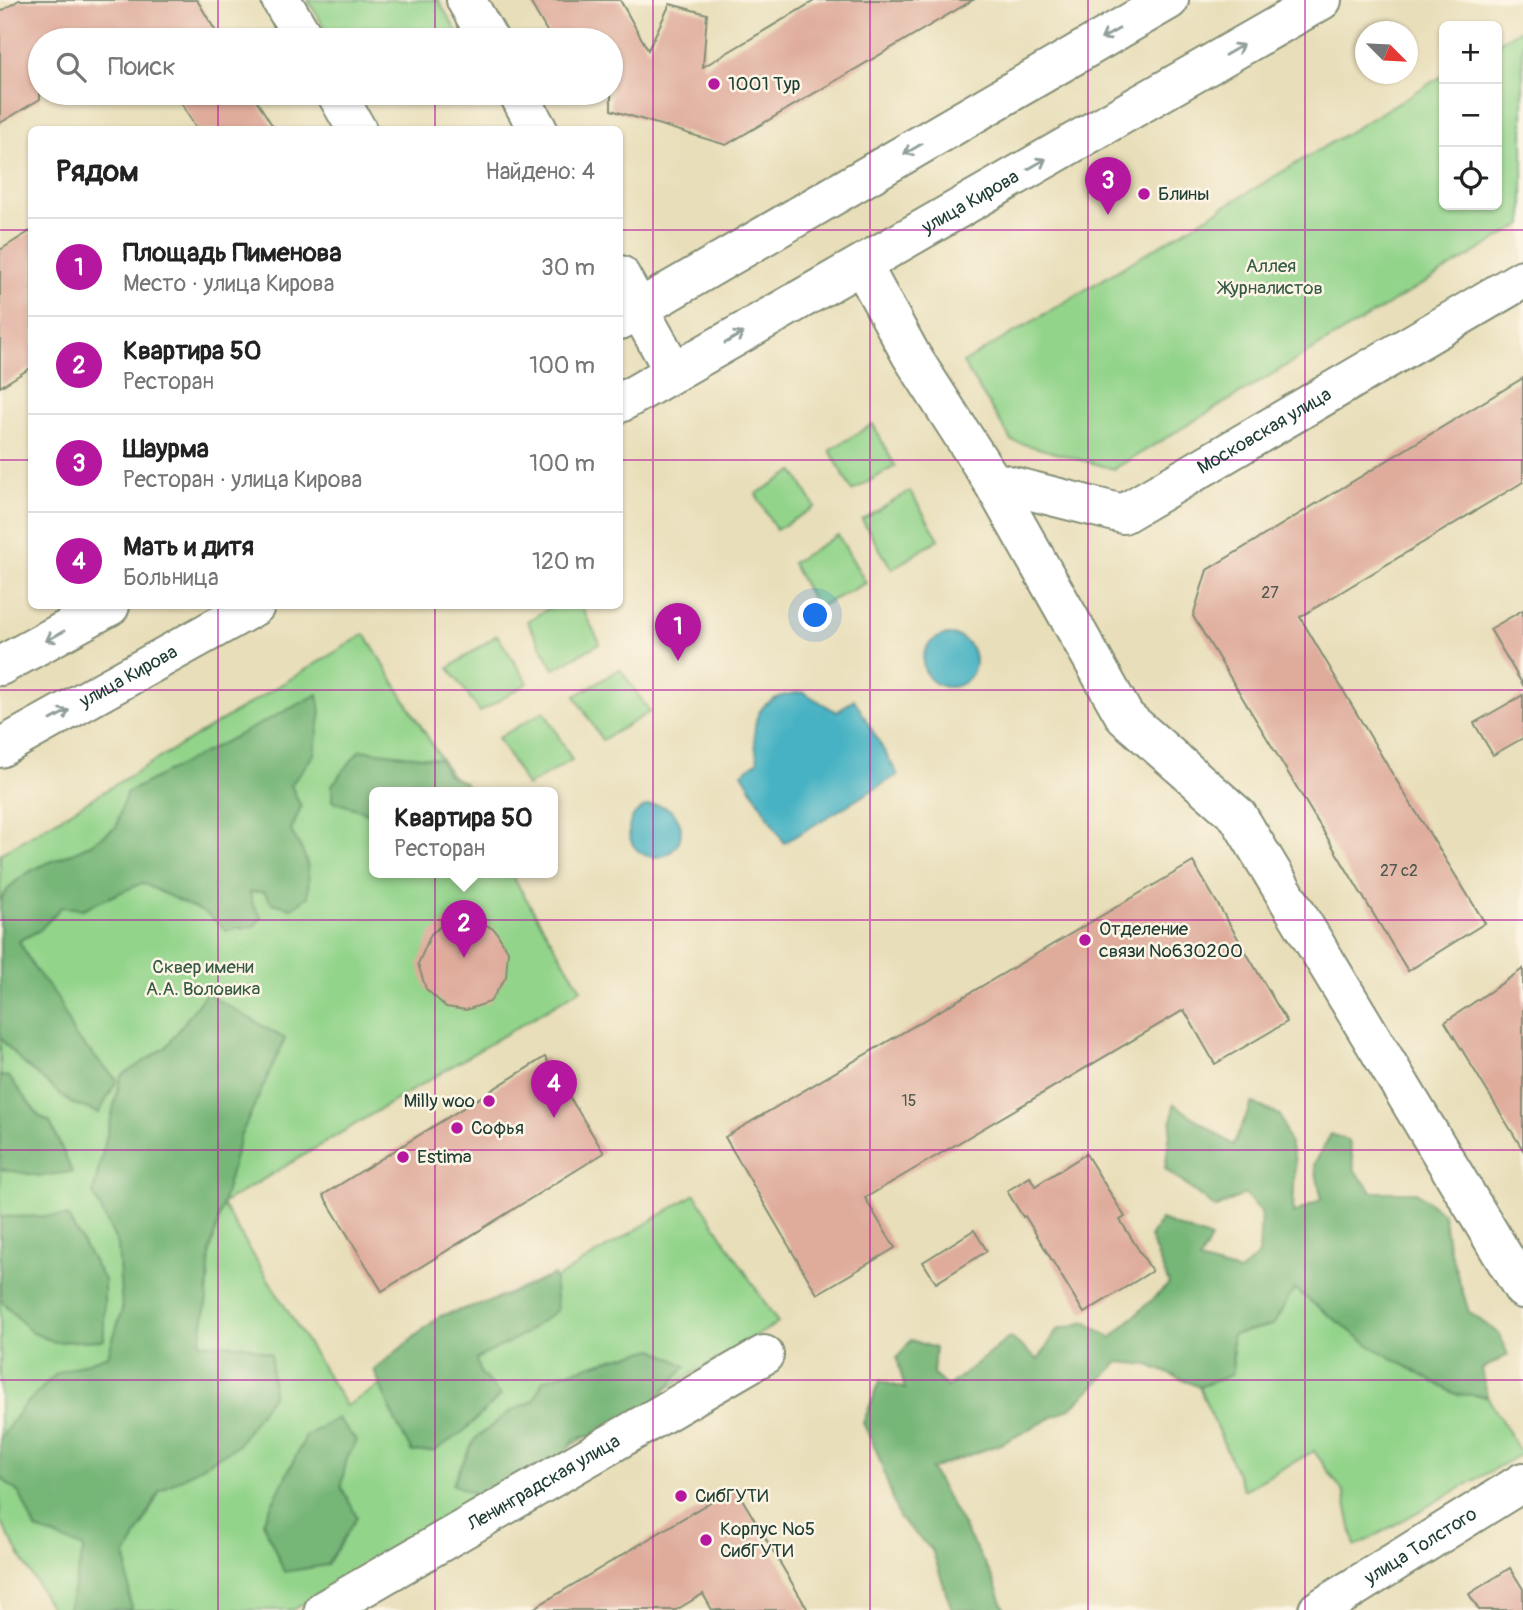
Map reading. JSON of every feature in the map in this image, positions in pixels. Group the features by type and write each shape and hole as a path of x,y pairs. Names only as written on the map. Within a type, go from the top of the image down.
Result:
{"street":[{"path":"281,0 298,28"},
{"path":"466,0 482,28"},
{"path":"629,314 1168,0"},
{"name":"улица Кирова","path":"623,401 1322,0"},
{"path":"342,105 355,126"},
{"path":"524,105 536,126"},
{"path":"862,265 911,355 992,481 1125,717 1238,816 1523,1289"},
{"name":"Московская улица","path":"992,481 1123,514 1523,279"},
{"path":"623,288 629,314 674,372"},
{"path":"0,666 104,609"},
{"name":"улица Кирова","path":"0,748 251,609"},
{"name":"Ленинградская улица","path":"324,1610 764,1355"},
{"name":"улица Толстого","path":"1318,1610 1523,1482"}],"green space":[{"path":"308,0 438,0 455,28 325,28"},
{"name":"Аллея Журналистов","path":"1523,28 1523,224 1114,469 1012,441 963,363 1439,78 1439,210 1502,210 1502,40"},
{"path":"873,424 895,466 852,491 830,450"},
{"path":"794,471 815,507 776,530 756,494"},
{"path":"910,491 939,539 892,569 862,520"},
{"path":"838,535 866,583 817,608 792,563"},
{"path":"548,609 583,609 600,643 554,669 527,621"},
{"name":"Cквер имени А.А. Воловика","path":"365,634 458,787 369,787 369,878 514,878 581,989 222,1204 346,1406 695,1194 778,1323 293,1610 52,1610 0,1521 0,854"},
{"path":"497,635 528,683 480,712 449,668"},
{"path":"620,669 650,712 602,740 575,696"},
{"path":"318,694 321,712 314,754 291,785 301,807 291,831 307,862 308,897 292,908 272,903 264,892 250,892 253,905 262,917 255,926 226,930 207,914 142,883 83,909 61,907 40,930 19,941 34,968 57,997 74,1035 117,1080 99,1113 71,1103 22,1062 0,1038 0,901 16,881 26,874 83,848 116,827 126,793"},
{"path":"544,711 572,760 527,786 498,738"},
{"path":"360,750 440,759 447,774 465,783 466,787 369,787 369,813 332,801 332,785"},
{"path":"206,993 285,1039 240,1137 210,1252 207,1299 200,1343 244,1345 271,1354 273,1394 237,1446 160,1491 126,1556 131,1610 68,1610 84,1548 35,1529 20,1494 0,1477 0,1439 21,1409 57,1373 108,1355 122,1310 118,1245 93,1193 121,1076 166,1047"},
{"path":"0,1076 9,1077 39,1116 50,1122 72,1172 40,1176 0,1169"},
{"path":"1252,1103 1280,1115 1295,1160 1293,1214 1322,1199 1314,1164 1331,1134 1349,1141 1355,1171 1372,1192 1416,1192 1443,1213 1448,1245 1469,1312 1499,1334 1508,1355 1482,1369 1487,1396 1455,1394 1369,1345 1294,1289 1273,1325 1232,1335 1233,1374 1199,1387 1149,1365 1119,1362 1072,1407 1003,1443 931,1469 992,1577 1005,1610 952,1610 932,1550 899,1518 877,1452 863,1423 880,1381 905,1389 897,1358 911,1340 935,1348 933,1374 947,1387 1010,1337 1038,1360 1058,1329 1086,1322 1111,1338 1169,1284 1150,1237 1161,1220 1211,1239 1199,1261 1239,1272 1259,1255 1261,1212 1245,1194 1216,1208 1165,1169 1174,1104 1233,1145"},
{"path":"67,1216 104,1280 104,1340 54,1342 31,1332 0,1299 0,1217"},
{"path":"554,1275 557,1310 523,1335 476,1359 481,1374 501,1395 463,1432 434,1451 412,1452 374,1370 440,1316 494,1300"},
{"path":"1294,1289 1369,1345 1455,1394 1487,1396 1521,1454 1355,1547 1344,1493 1314,1451 1244,1490 1199,1387 1233,1374 1232,1335 1273,1325"},
{"path":"654,1349 686,1366 647,1411 616,1433 576,1438 554,1467 498,1504 452,1484 475,1439 512,1410 534,1401 543,1380"},
{"path":"337,1418 357,1441 347,1458 341,1486 357,1517 327,1565 284,1572 263,1522 306,1436"}],"water":[{"path":"949,635 968,642 975,661 968,680 949,687 930,680 923,661 930,642"},
{"path":"803,692 837,712 854,699 898,775 784,843 742,773 758,761 754,733 759,712 775,698"},
{"path":"655,805 674,812 681,831 674,850 655,857 636,850 629,831 636,812"}],"building":[{"path":"19,0 197,0 214,28 28,28 30,105 0,123 0,12"},
{"path":"529,0 620,0 648,50 670,4 707,14 703,67 816,0 973,0 726,145 611,110 611,105 623,105 623,28 545,28"},
{"path":"183,105 259,105 273,126 195,126"},
{"path":"28,232 28,370 0,387 0,250"},
{"path":"1523,378 1523,482 1300,617 1390,770 1485,923 1408,971 1193,616 1207,570"},
{"path":"1523,610 1523,685 1490,629"},
{"path":"1523,695 1523,738 1493,755 1474,723"},
{"path":"1193,862 1287,1022 1215,1064 1184,1010 865,1198 895,1248 817,1294 725,1137"},
{"path":"472,917 495,930 508,951 506,977 490,1002 466,1010 446,1007 426,989 418,964 431,934 451,918"},
{"path":"1523,969 1523,1150 1445,1022"},
{"path":"545,1057 604,1153 382,1291 323,1195"},
{"path":"1086,1154 1125,1217 1120,1220 1152,1271 1084,1313 1007,1191 1030,1177 1035,1186"},
{"path":"974,1230 987,1251 936,1283 923,1262"},
{"name":"Корпус №5 СибГУТИ","path":"735,1487 808,1610 712,1610 703,1594 676,1610 531,1610"},
{"path":"1510,1568 1523,1589 1523,1610 1479,1610 1469,1594"}],"place":[{"name":"1001 Тур","path":"714,84"},
{"name":"Блины","path":"1144,194"},
{"name":"Шаурма","path":"1108,215"},
{"name":"Площадь Пименова","path":"678,661"},
{"name":"Отделение связи №630200","path":"1085,940"},
{"name":"Квартира 50","path":"464,958"},
{"name":"Milly woo","path":"489,1101"},
{"name":"Мать и дитя","path":"554,1118"},
{"name":"Софья","path":"457,1128"},
{"name":"Estima","path":"403,1157"},
{"name":"СибГУТИ","path":"681,1496"},
{"name":"Корпус №5 СибГУТИ","path":"706,1540"}]}
